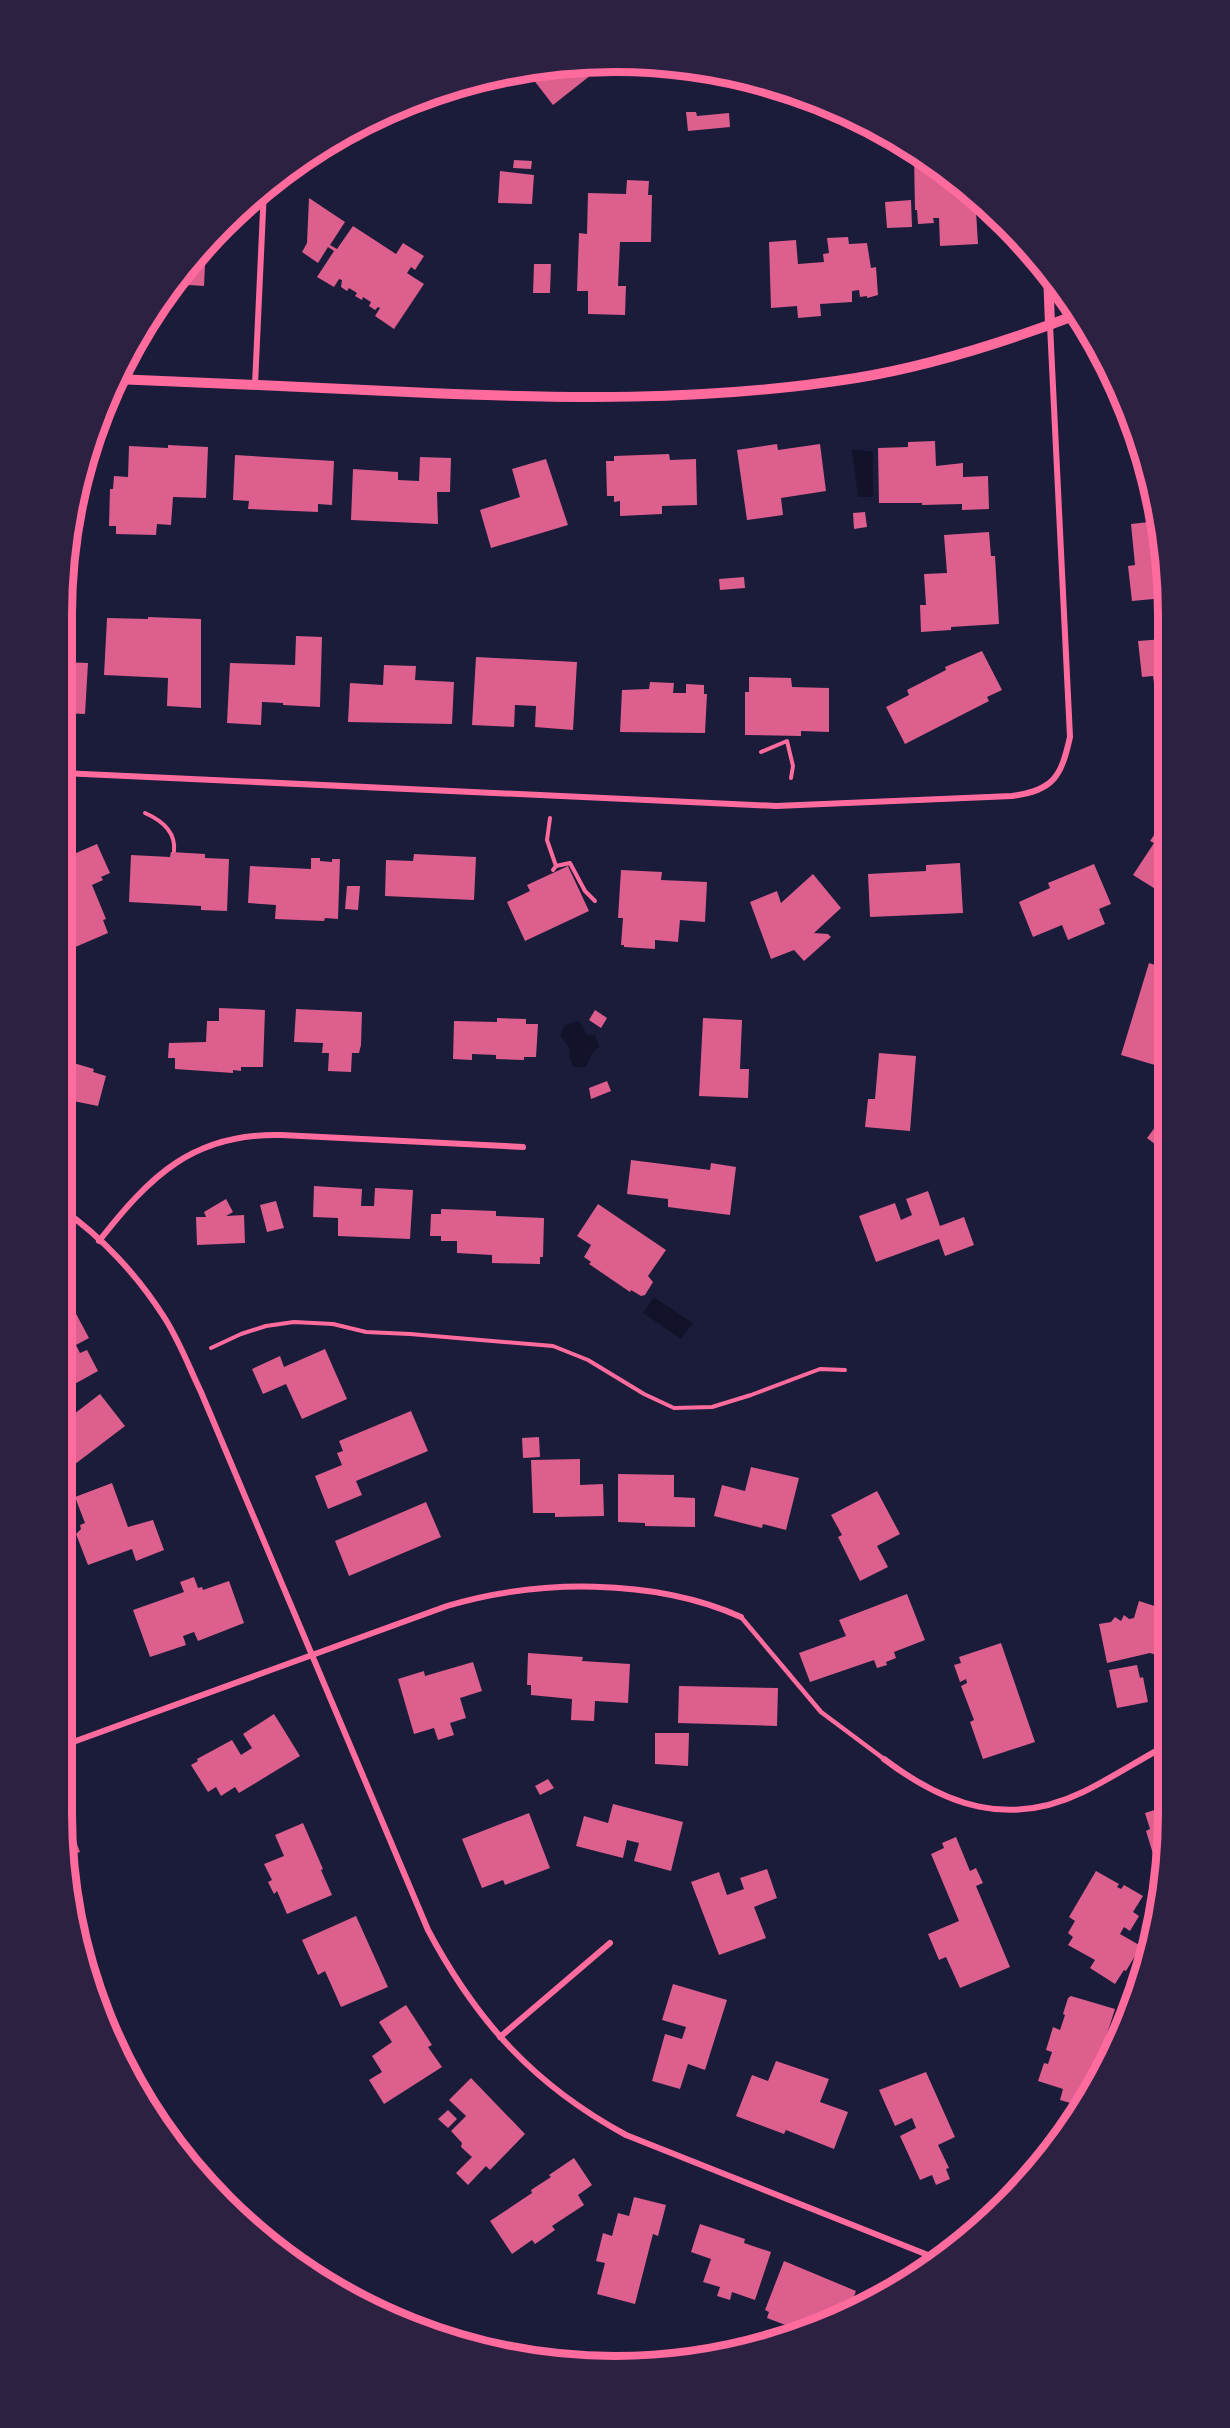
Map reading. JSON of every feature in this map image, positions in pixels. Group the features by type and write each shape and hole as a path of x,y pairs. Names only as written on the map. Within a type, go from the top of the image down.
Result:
{"street":[{"path":"255,385 263,202"},
{"path":"72,773 776,806 1012,796 1043,789 1053,781 1065,762 1070,737 1049,288"},
{"path":"126,379 522,398 606,398 741,393 858,378 920,365 980,349 1069,318"},
{"path":"99,1241 124,1209 162,1171 207,1147 235,1138 281,1135 523,1147"},
{"path":"72,1218 99,1241 147,1292 165,1318 182,1350 428,1930 467,1996 500,2037 526,2065 558,2092 597,2119 626,2135 929,2256"},
{"path":"72,1742 447,1606 490,1594 516,1590 576,1587 638,1591 690,1599 741,1617"},
{"path":"884,1759 910,1779 953,1801 1006,1810 1031,1809 1056,1803 1083,1792 1158,1750"},
{"path":"500,2037 610,1943"}],"lane":[{"path":"741,1617 821,1712 884,1759"}],"path":[{"path":"761,752 787,741 793,766 791,778"},
{"path":"145,813 160,820 168,829 175,845 174,851"},
{"path":"550,818 547,840 555,868 570,863 585,891 595,902"},
{"path":"212,1348 241,1334 266,1326 294,1322 333,1324 366,1332 553,1346 588,1360 644,1394 674,1408 712,1407 820,1369 845,1370"}],"shaded area":[{"path":"852,449 873,452 873,497 858,497"},
{"path":"577,1021 587,1035 595,1035 599,1046 591,1055 586,1067 574,1067 570,1060 569,1047 560,1035 565,1025"},
{"path":"654,1297 693,1323 681,1339 643,1313"}],"building":[{"path":"594,73 553,105 533,79"},
{"path":"686,112 696,112 697,116 729,113 730,127 688,131"},
{"path":"514,160 532,161 531,169 513,168"},
{"path":"914,162 946,184 976,210 978,244 940,246 939,218 933,218 934,223 918,224 917,210 915,210"},
{"path":"500,171 534,175 532,204 498,203"},
{"path":"627,180 649,181 648,195 652,195 651,242 620,242 618,286 626,286 625,315 588,314 588,291 577,291 579,233 587,234 588,193 626,194"},
{"path":"309,198 345,222 330,245 337,249 353,226 396,254 403,243 424,256 415,270 411,267 407,273 424,284 394,329 375,316 380,308 375,310 369,306 371,302 363,297 362,300 355,296 357,293 349,288 347,291 341,287 342,280 339,279 334,287 317,277 334,251 328,247 318,263 302,252 307,243"},
{"path":"911,200 912,227 887,228 885,202"},
{"path":"848,237 849,244 867,243 871,268 876,267 878,295 860,297 859,290 852,291 852,302 820,304 821,316 798,318 797,306 771,308 769,242 796,240 798,264 824,262 823,254 829,253 827,238"},
{"path":"205,259 204,286 184,285"},
{"path":"534,264 551,264 550,293 533,293"},
{"path":"935,441 936,466 963,463 963,477 988,476 989,509 962,510 962,504 879,503 878,448 908,447 908,442"},
{"path":"777,444 778,450 820,444 826,491 781,498 783,515 747,520 737,450"},
{"path":"168,445 208,447 206,498 173,497 171,525 157,524 156,535 116,534 116,526 109,526 110,489 113,489 114,476 128,477 129,446 168,448"},
{"path":"669,454 670,460 696,459 697,505 662,506 662,514 620,516 620,501 614,502 614,496 607,496 606,461 614,461 614,456"},
{"path":"235,455 334,461 332,505 318,504 318,512 248,509 249,501 233,500"},
{"path":"420,457 451,458 450,492 437,492 438,524 351,520 353,469 398,472 398,480 419,481"},
{"path":"546,459 568,525 491,548 480,510 520,497 512,469"},
{"path":"865,512 867,527 854,529 853,513"},
{"path":"1150,522 1158,599 1132,601 1128,566 1135,565 1131,524"},
{"path":"989,532 991,556 995,556 999,624 951,627 951,630 921,632 920,605 926,605 924,574 947,573 944,535"},
{"path":"744,577 745,588 720,590 719,579"},
{"path":"148,617 201,619 201,708 167,706 168,678 104,675 107,618 148,619"},
{"path":"296,636 322,637 320,707 262,702 261,725 227,723 230,663 295,665"},
{"path":"1158,639 1158,689 1155,690 1153,676 1142,677 1138,641"},
{"path":"982,651 1002,690 987,697 989,701 905,744 886,707 909,695 907,690 946,670 945,667"},
{"path":"476,657 577,662 573,730 535,727 536,706 515,705 514,727 472,725"},
{"path":"72,662 88,663 85,714 72,713"},
{"path":"384,665 416,666 415,680 454,682 452,724 348,722 350,683 383,685"},
{"path":"749,677 791,678 792,687 829,688 829,732 801,731 801,736 745,735 745,692 749,692"},
{"path":"650,682 674,683 673,693 686,693 686,684 704,685 704,694 707,694 705,733 620,732 622,690 649,689"},
{"path":"1158,829 1158,891 1133,875 1154,843 1150,841"},
{"path":"97,844 110,873 101,877 103,880 92,885 106,919 103,920 108,933 73,948 72,945 72,855"},
{"path":"171,852 205,854 205,858 229,859 227,911 201,910 201,906 129,902 131,855 170,857"},
{"path":"414,854 476,857 474,900 385,896 386,860 413,861"},
{"path":"311,858 332,862 332,859 340,859 338,919 325,918 324,921 275,919 276,905 248,903 250,866 311,869"},
{"path":"960,863 963,913 870,917 868,874 926,871 926,865"},
{"path":"1094,864 1111,904 1099,909 1105,924 1068,940 1062,925 1033,937 1019,902 1050,888 1048,883"},
{"path":"568,866 589,911 525,941 507,902 530,891 527,885"},
{"path":"621,870 662,872 661,880 707,882 705,922 680,920 678,942 655,940 655,949 624,947 621,945 623,918 618,918"},
{"path":"813,874 841,908 814,933 828,934 831,937 804,961 794,950 771,959 750,902 777,891 781,903"},
{"path":"347,886 360,886 358,910 345,909"},
{"path":"1149,963 1158,966 1158,1066 1121,1055"},
{"path":"219,1008 265,1010 263,1067 241,1067 241,1071 233,1070 233,1073 175,1069 175,1058 168,1058 169,1043 206,1042 207,1021 219,1021"},
{"path":"296,1009 362,1012 361,1045 359,1053 352,1053 351,1072 328,1071 329,1053 322,1053 323,1043 294,1042"},
{"path":"595,1010 607,1018 601,1028 589,1020"},
{"path":"497,1018 526,1019 526,1024 538,1024 536,1057 524,1057 524,1060 496,1059 496,1055 472,1054 472,1060 453,1059 454,1021 497,1022"},
{"path":"703,1018 742,1020 740,1069 749,1069 748,1098 699,1096"},
{"path":"879,1053 916,1056 910,1131 865,1127 868,1099 875,1099"},
{"path":"72,1063 94,1069 93,1072 106,1076 98,1106 73,1101 72,1098"},
{"path":"607,1081 611,1091 591,1099 589,1088"},
{"path":"1158,1123 1158,1147 1147,1138"},
{"path":"631,1160 710,1170 711,1163 736,1167 730,1215 668,1207 668,1199 627,1194"},
{"path":"314,1186 362,1189 361,1206 374,1206 375,1188 413,1190 410,1239 338,1236 338,1218 313,1217"},
{"path":"928,1191 940,1226 964,1217 974,1245 945,1256 939,1239 876,1262 859,1216 895,1203 901,1220 912,1215 906,1199"},
{"path":"226,1199 233,1212 226,1216 244,1215 245,1243 197,1245 196,1217 206,1217 204,1212"},
{"path":"276,1201 284,1228 267,1232 260,1205"},
{"path":"598,1204 666,1250 648,1276 653,1282 645,1295 641,1296 631,1290 630,1292 589,1264 591,1262 584,1257 591,1245 577,1236"},
{"path":"441,1209 496,1211 496,1216 544,1218 543,1257 540,1257 540,1264 492,1263 492,1255 457,1253 457,1241 441,1241 441,1236 430,1236 431,1214 441,1214"},
{"path":"72,1309 89,1338 76,1345 80,1353 87,1350 98,1371 72,1385"},
{"path":"325,1349 347,1399 302,1419 286,1384 263,1394 252,1369 280,1356 284,1367"},
{"path":"100,1394 125,1426 72,1466 72,1416"},
{"path":"411,1411 428,1451 356,1481 362,1495 328,1509 315,1476 342,1465 337,1453 343,1451 339,1441"},
{"path":"539,1437 540,1457 523,1458 522,1438"},
{"path":"580,1459 580,1485 603,1484 604,1516 555,1517 555,1513 533,1513 531,1460"},
{"path":"751,1467 799,1478 786,1530 763,1524 762,1528 714,1516 722,1485 745,1491"},
{"path":"618,1474 674,1475 674,1497 695,1498 695,1527 645,1526 645,1523 618,1522"},
{"path":"112,1483 128,1527 153,1520 164,1550 136,1561 132,1549 88,1565 76,1534 81,1529 80,1525 85,1523 75,1497"},
{"path":"877,1491 900,1534 877,1546 888,1567 860,1581 838,1537 842,1535 831,1515"},
{"path":"426,1502 441,1537 349,1576 335,1541"},
{"path":"194,1577 198,1588 202,1587 203,1590 229,1581 244,1623 198,1641 194,1632 183,1636 186,1645 150,1657 133,1610 184,1592 180,1582"},
{"path":"907,1594 925,1640 894,1652 896,1658 886,1662 887,1665 877,1668 874,1660 810,1682 799,1653 846,1636 839,1620"},
{"path":"1139,1601 1158,1607 1158,1655 1150,1653 1107,1663 1099,1624 1111,1622 1115,1617 1121,1621 1124,1615 1129,1619 1134,1618"},
{"path":"1001,1643 1035,1742 983,1759 970,1722 974,1720 961,1686 967,1683 966,1679 960,1682 954,1665 961,1663 959,1657"},
{"path":"528,1653 583,1657 582,1661 630,1664 628,1703 595,1701 594,1721 571,1720 572,1699 531,1695 531,1685 527,1685"},
{"path":"473,1662 482,1691 460,1698 466,1718 450,1723 454,1735 438,1740 434,1728 414,1734 398,1679 424,1671 425,1676"},
{"path":"1137,1665 1140,1678 1143,1677 1148,1702 1117,1708 1109,1670"},
{"path":"679,1686 778,1688 777,1726 678,1723"},
{"path":"274,1714 300,1756 239,1793 235,1787 221,1796 216,1787 208,1792 191,1765 198,1761 197,1759 232,1740 241,1755 252,1748 243,1734"},
{"path":"655,1733 689,1733 688,1766 655,1764"},
{"path":"548,1779 554,1788 540,1795 535,1786"},
{"path":"613,1804 683,1822 671,1871 634,1861 639,1843 627,1840 623,1858 576,1846 584,1816 608,1823"},
{"path":"1158,1809 1156,1862 1146,1831 1150,1829 1145,1813"},
{"path":"529,1813 550,1868 505,1885 503,1880 482,1888 462,1839"},
{"path":"303,1823 332,1895 287,1914 277,1891 274,1894 268,1882 272,1880 264,1864 284,1856 275,1835"},
{"path":"73,1832 80,1852 74,1854"},
{"path":"956,1837 970,1871 976,1868 983,1883 976,1886 1010,1967 960,1988 946,1957 939,1960 928,1934 959,1921 931,1854 944,1848 942,1843"},
{"path":"767,1869 777,1898 754,1907 766,1938 719,1955 691,1882 719,1872 727,1895 744,1889 740,1878"},
{"path":"1096,1871 1119,1884 1117,1887 1121,1889 1124,1885 1143,1896 1133,1912 1139,1916 1130,1931 1124,1927 1120,1934 1141,1946 1115,1984 1090,1968 1095,1960 1068,1945 1073,1937 1068,1933 1075,1921 1069,1917"},
{"path":"356,1916 388,1987 341,2007 325,1971 318,1975 302,1940"},
{"path":"673,1984 727,2000 705,2070 688,2064 680,2089 652,2081 665,2034 682,2039 686,2027 662,2020"},
{"path":"1071,1996 1115,2009 1099,2058 1073,2104 1060,2100 1063,2089 1038,2081 1044,2063 1048,2064 1052,2052 1046,2050 1053,2027 1060,2030 1068,1998"},
{"path":"406,2005 432,2045 428,2047 442,2067 384,2104 369,2080 382,2072 372,2056 392,2042 379,2022"},
{"path":"776,2061 829,2079 820,2102 848,2112 834,2149 786,2130 784,2134 736,2116 752,2075 768,2081"},
{"path":"926,2072 955,2137 938,2145 949,2168 946,2169 950,2179 936,2185 932,2175 920,2180 900,2136 916,2128 912,2118 895,2126 879,2090"},
{"path":"471,2078 525,2134 490,2170 486,2166 468,2185 456,2173 472,2157 461,2147 462,2143 451,2131 466,2116 449,2100"},
{"path":"448,2110 457,2119 448,2128 438,2119"},
{"path":"574,2158 592,2185 578,2195 584,2205 552,2226 555,2230 535,2244 532,2240 512,2254 490,2221 532,2193 531,2190 551,2177 549,2175"},
{"path":"634,2197 666,2205 658,2236 653,2234 635,2304 597,2294 605,2263 596,2261 603,2233 612,2236 618,2213 629,2216"},
{"path":"700,2224 745,2239 744,2243 771,2252 755,2300 732,2292 730,2300 717,2296 720,2287 703,2282 711,2259 691,2252"},
{"path":"784,2261 856,2291 852,2301 790,2327 767,2318 769,2312 765,2310"}]}
